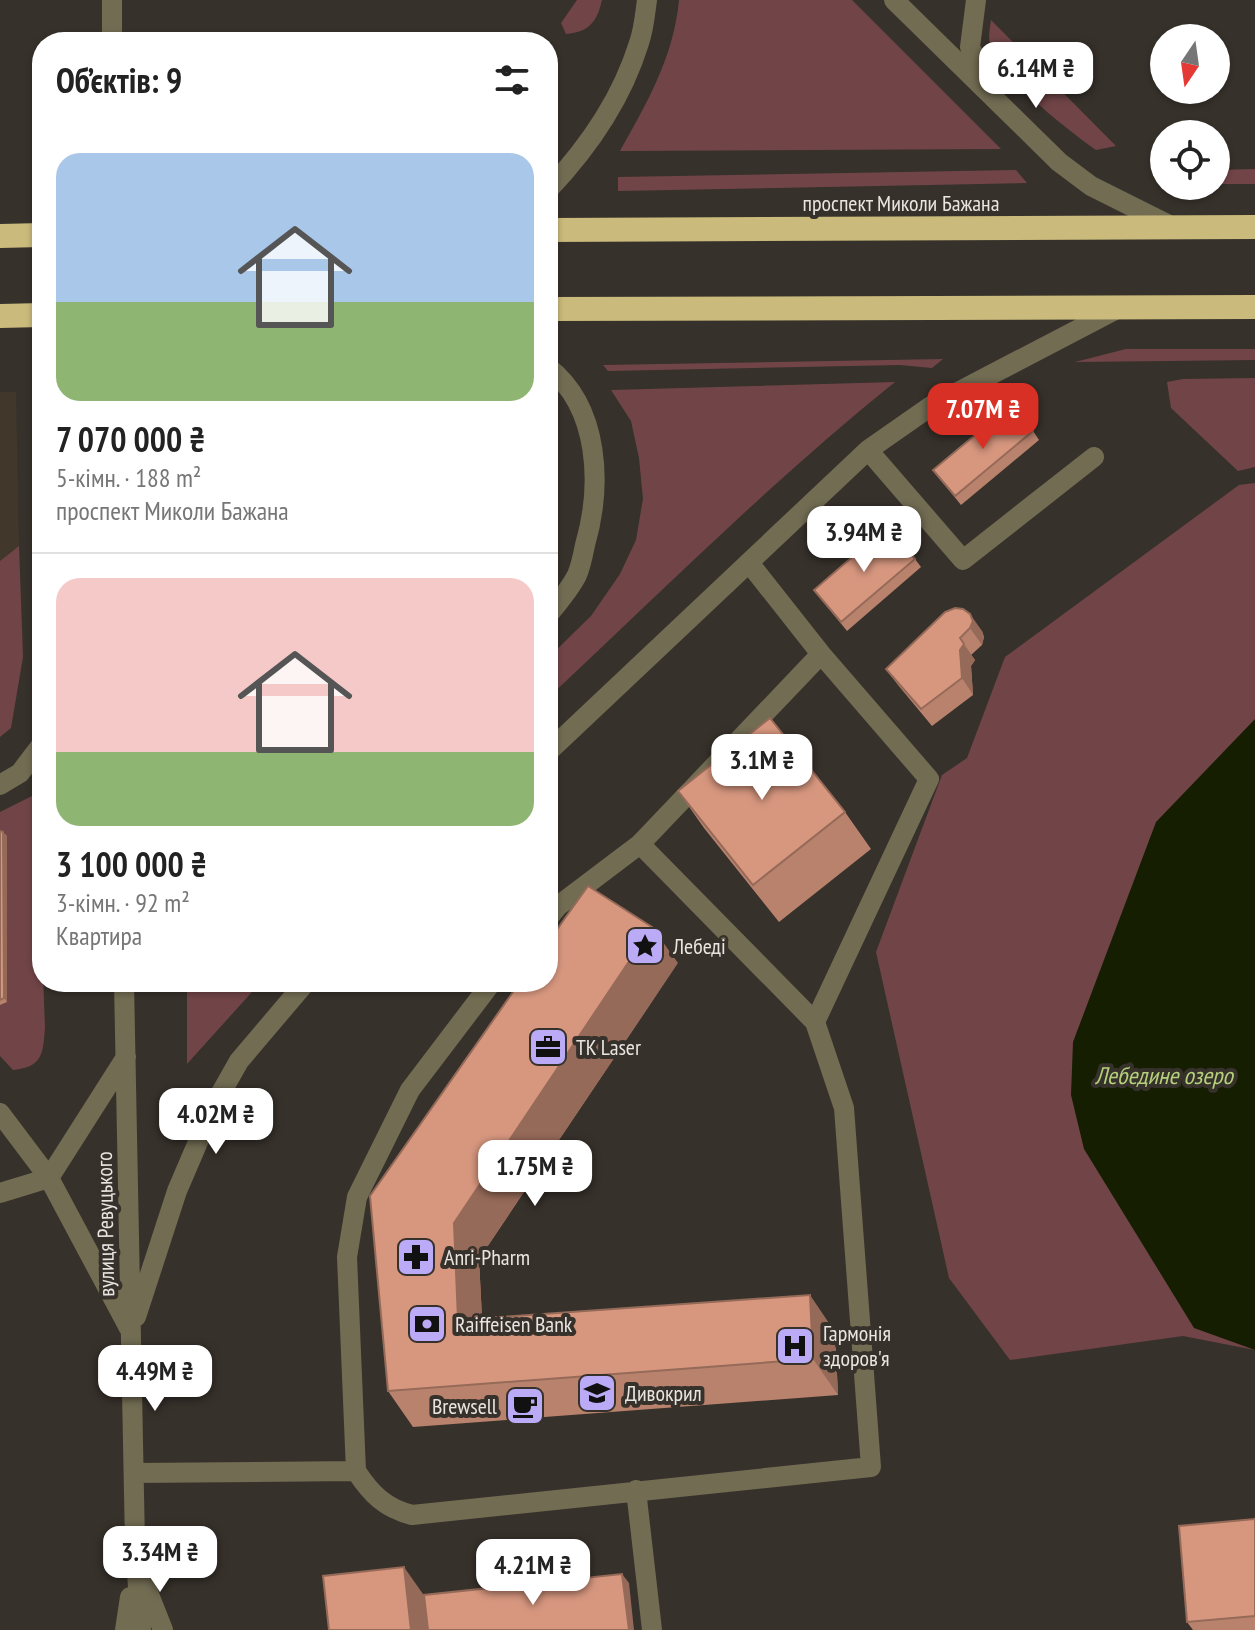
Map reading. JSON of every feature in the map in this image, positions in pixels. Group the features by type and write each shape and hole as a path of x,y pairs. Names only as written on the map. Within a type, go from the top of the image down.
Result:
{"highway":[{"name":"проспект Миколи Бажана","path":"558,230 1255,227"},
{"path":"0,236 32,235"},
{"path":"558,309 1255,307"},
{"path":"0,316 32,315"}],"street":[{"path":"112,0 112,32"},
{"path":"558,179 584,150 622,82 640,42 647,0"},
{"path":"894,0 1059,162 1091,186 1175,228"},
{"path":"976,0 970,47 996,102"},
{"path":"558,743 868,450 931,406 1119,308"},
{"path":"558,375 575,398 591,440 595,481 590,528 577,574 558,601"},
{"path":"868,450 963,560 1094,457"},
{"path":"750,564 821,654 929,779 815,1022"},
{"path":"558,906 640,844 821,654"},
{"path":"0,785 20,773 32,757"},
{"path":"484,992 410,1090 357,1197 347,1257 356,1471 369,1491 384,1504 412,1515 871,1467 844,1108 815,1022 640,844"},
{"name":"вулиця Ревуцького","path":"124,992 136,1562 141,1630"},
{"path":"131,1332 177,1191 213,1107 239,1061 298,992"},
{"path":"0,1193 49,1178 126,1057"},
{"path":"0,1113 49,1178 131,1332"},
{"path":"134,1473 356,1471"},
{"path":"636,1490 652,1630"},
{"name":"вулиця Ревуцького","path":"125,1630 136,1562"},
{"name":"вулиця Ревуцького","path":"136,1562 163,1630"}],"shaded area":[{"path":"577,0 602,0 591,24 581,31 566,34 561,23"},
{"path":"679,0 852,0 1001,149 620,151 665,60"},
{"path":"991,20 1116,146 1096,150 1020,87 995,57 989,36"},
{"path":"1255,169 1255,184 1230,184 1230,170"},
{"path":"1016,170 1027,183 618,191 618,177"},
{"path":"1126,349 1255,349 1255,360 1075,362"},
{"path":"943,359 932,368 900,365 608,371 603,365"},
{"path":"1255,378 1255,467 1238,471 1171,408 1167,382"},
{"path":"895,382 762,497 558,689 558,648 591,616 620,574 636,540 643,499 639,458 631,421 611,390"},
{"path":"0,392 16,392 19,546 0,561"},
{"path":"1255,483 1255,1350 1183,1336 1010,1360 949,1278 876,952 942,775 967,758 1005,657 1239,485"},
{"path":"19,546 23,657 11,728 0,737 0,561"},
{"path":"32,796 32,992 44,992 45,1027 40,1057 30,1066 13,1070 0,1056 0,812"},
{"path":"187,992 252,992 187,1064"}],"water":[{"name":"Лебедине озеро","path":"1255,719 1255,1350 1194,1328 1084,1149 1071,1095 1073,1042 1156,822"}],"building":[{"path":"1010,406 1033,431 955,496 933,470"},
{"path":"887,527 915,559 841,622 814,590"},
{"path":"955,608 970,614 973,621 960,638 964,644 960,650 962,678 921,709 886,669 945,612"},
{"path":"770,718 845,812 753,885 678,791"},
{"path":"0,831 3,832 4,998 0,1000"},
{"path":"588,886 652,927 454,1223 458,1320 810,1295 813,1359 388,1391 370,1196 513,992 558,992 558,928"},
{"path":"1255,1519 1255,1616 1187,1622 1179,1526"},
{"path":"404,1567 411,1630 329,1630 323,1576"},
{"path":"622,1574 629,1630 428,1630 424,1595"}],"place":[{"name":"Лебеді","path":"645,946"},
{"name":"TK Laser","path":"548,1047"},
{"name":"Anri-Pharm","path":"416,1257"},
{"name":"Raiffeisen Bank","path":"427,1324"},
{"name":"Гармонія здоров'я","path":"795,1346"},
{"name":"Дивокрил","path":"597,1393"},
{"name":"Brewsell","path":"525,1406"}]}
